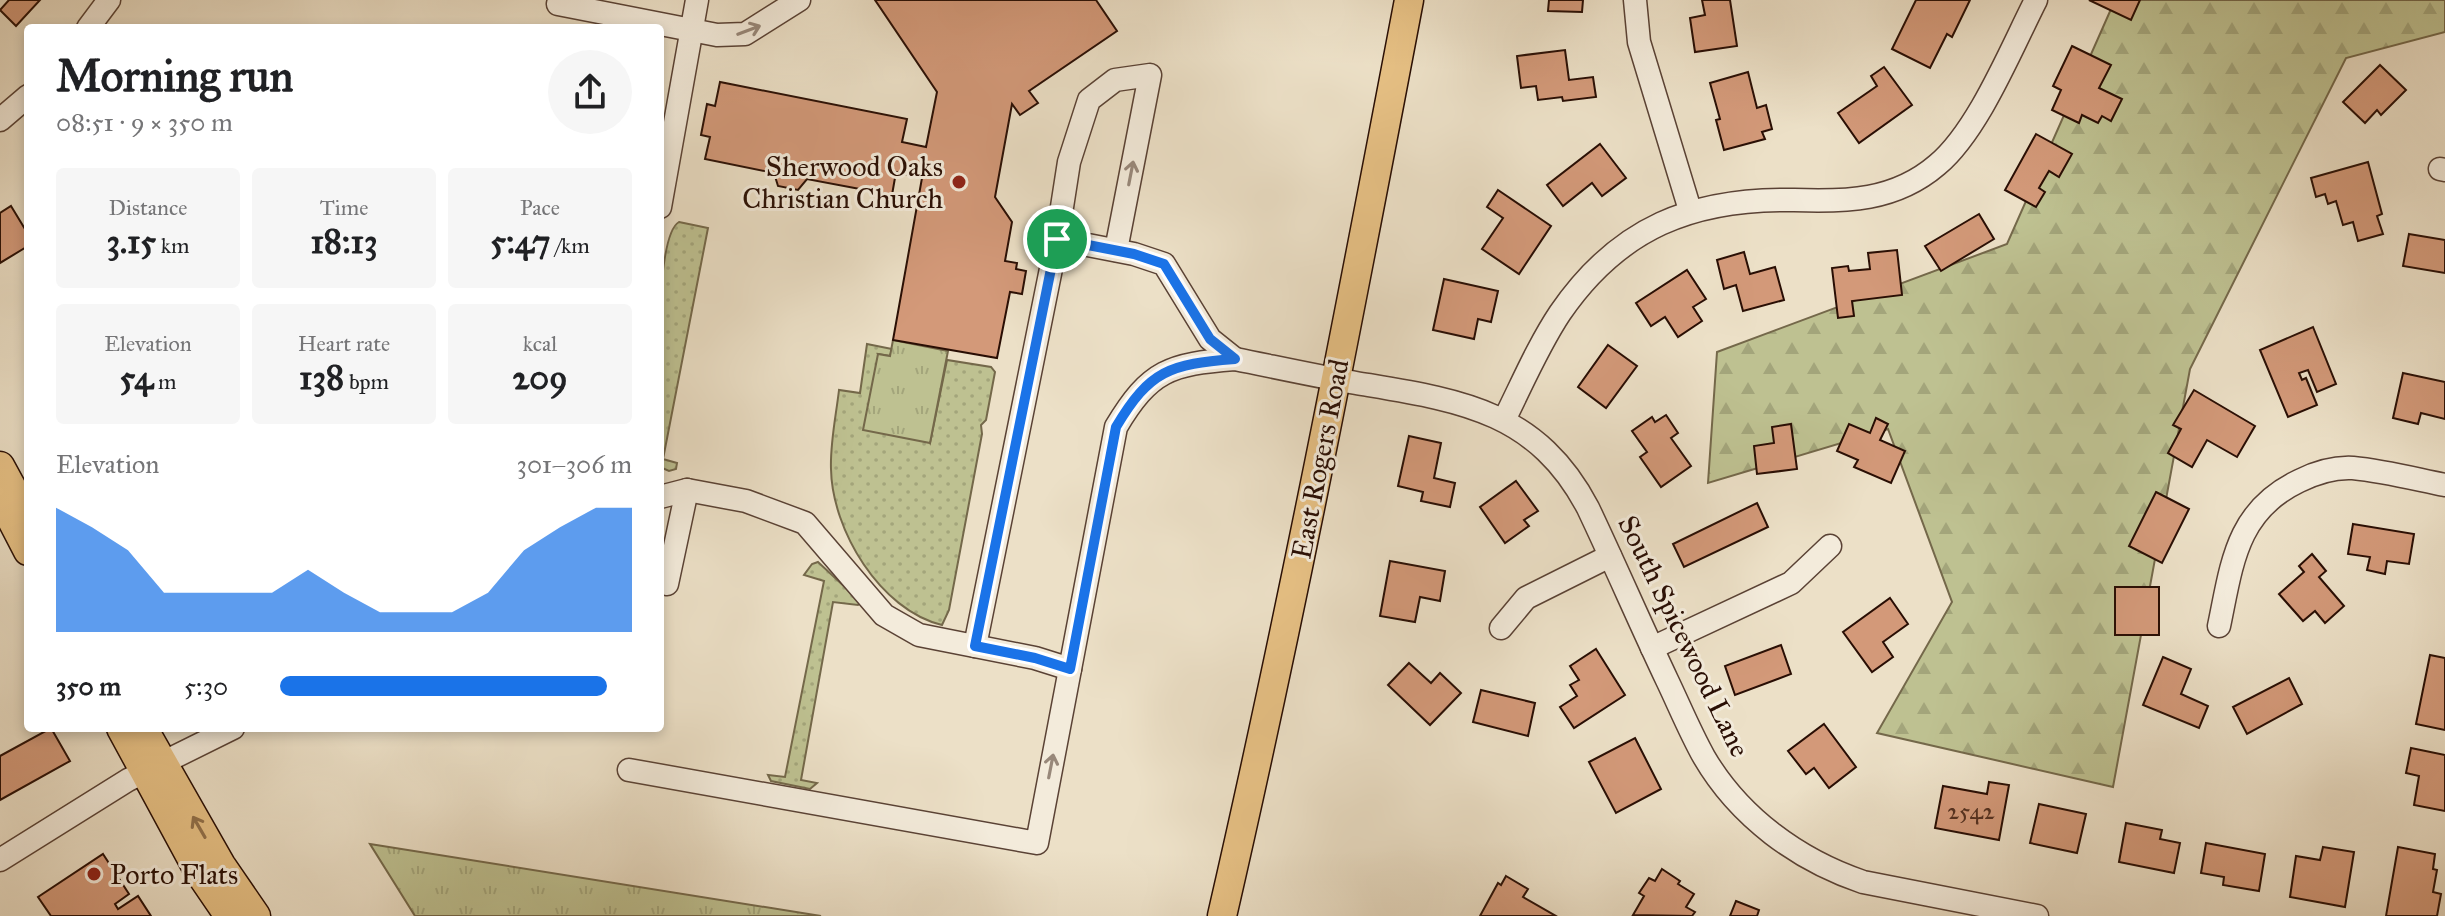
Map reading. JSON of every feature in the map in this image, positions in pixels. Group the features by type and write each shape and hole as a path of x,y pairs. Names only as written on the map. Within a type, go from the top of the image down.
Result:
{"main road":[{"name":"East Rogers Road","path":"1222,916 1264,735 1337,380 1409,0"},
{"path":"0,466 24,510"},
{"path":"0,497 24,543"},
{"path":"124,732 154,767 256,916"},
{"path":"144,732 154,767 199,872 229,916"}],"street":[{"path":"91,24 109,0"},
{"path":"664,184 697,0"},
{"path":"664,25 717,35 745,34 799,0"},
{"path":"1635,0 1639,42 1690,210"},
{"path":"1504,420 1558,315 1611,254 1635,238 1690,210 1757,199 1857,200 1876,197 1914,182 1937,165 1964,135 2036,0"},
{"path":"551,1 658,24"},
{"path":"975,646 1057,239 1069,162 1089,100 1115,80 1150,75 1116,250"},
{"path":"0,120 24,99"},
{"path":"1057,239 1116,250 1164,264 1210,339 1235,359"},
{"path":"629,770 1037,843 1116,427 1129,405 1151,379 1201,362 1235,359"},
{"name":"South Spicewood Lane","path":"1235,359 1449,401 1504,420 1542,446 1565,469 1578,488 1711,768 1738,802 1779,840 1823,866 1863,882 2037,916"},
{"path":"2219,626 2240,538 2252,516 2287,487 2318,473 2350,468 2445,485"},
{"path":"667,584 687,490"},
{"path":"664,496 687,490 746,501 805,523 884,615 919,635 1035,658 1070,669"},
{"path":"1652,648 1791,583 1830,546"},
{"path":"1501,628 1526,598 1610,556"},
{"path":"0,860 154,767 225,732"}],"green space":[{"path":"2115,0 2445,0 2445,32 2346,58 2190,369 2113,787 1877,733 1952,602 1888,429 1708,483 1717,352 2007,244"},
{"path":"679,222 708,228 664,454 664,262 670,236"},
{"path":"893,340 948,351 930,443 863,430 878,354 890,356"},
{"path":"867,344 892,349 890,356 878,354 930,443 947,360 991,367 995,372 986,420 981,425 982,434 949,610 942,625 919,616 880,585 850,541 840,517 831,469 839,390 860,393"},
{"path":"664,459 677,463 676,469 664,469"},
{"path":"818,562 861,602 858,605 833,602 801,780 817,783 810,789 771,781 768,775 785,777 824,581 804,575 812,564"},
{"path":"370,844 821,916 415,916"}],"building":[{"path":"9,0 40,0 16,26 0,10"},
{"name":"Sherwood Oaks Christian Church","path":"875,0 1096,0 1117,31 1029,91 1038,103 1020,115 1012,104 995,197 1012,222 1005,261 1017,263 1016,269 1026,271 1022,294 1010,292 997,358 893,340 922,178 896,172 892,195 807,179 798,190 778,186 774,173 705,159 710,137 701,135 707,104 715,106 720,82 907,119 902,142 926,147 937,92"},
{"path":"1549,0 1583,0 1582,12 1548,11"},
{"path":"1702,0 1730,0 1737,46 1695,52 1690,18 1705,15"},
{"path":"1916,0 1970,0 1952,37 1947,34 1930,68 1892,49"},
{"path":"2089,0 2140,0 2131,20"},
{"path":"2072,46 2111,65 2099,88 2122,99 2111,121 2102,116 2098,123 2082,115 2079,123 2052,110 2061,90 2053,86"},
{"path":"1565,50 1569,80 1593,77 1596,97 1538,100 1536,86 1521,88 1517,56"},
{"path":"2380,65 2406,90 2381,115 2377,110 2365,123 2343,102"},
{"path":"1884,67 1912,105 1859,143 1838,113 1877,86 1871,76"},
{"path":"1748,72 1757,108 1766,105 1772,129 1762,132 1765,139 1724,150 1716,120 1720,119 1710,83"},
{"path":"2036,134 2072,154 2059,177 2049,171 2039,188 2045,192 2036,207 2005,190"},
{"path":"1600,144 1626,178 1602,196 1592,183 1563,206 1547,185"},
{"path":"2368,162 2382,214 2377,216 2383,234 2358,241 2353,222 2343,225 2336,201 2328,204 2325,194 2316,197 2311,178"},
{"path":"1498,190 1551,226 1519,274 1482,249 1503,218 1487,207"},
{"path":"11,206 24,227 24,248 0,263 0,213"},
{"path":"1979,214 1994,239 1941,271 1925,246"},
{"path":"2409,234 2445,240 2445,273 2403,266"},
{"path":"1897,250 1902,295 1852,301 1854,316 1838,318 1832,268 1848,266 1849,271 1870,269 1868,253"},
{"path":"1744,252 1750,274 1775,267 1784,300 1743,311 1736,285 1724,289 1717,260"},
{"path":"1687,270 1706,299 1693,307 1702,321 1678,337 1665,317 1651,326 1636,303"},
{"path":"1444,279 1498,291 1491,322 1478,319 1474,339 1433,330"},
{"path":"2313,327 2336,384 2317,392 2308,370 2299,373 2302,380 2306,378 2317,405 2288,417 2260,350"},
{"path":"1608,345 1637,366 1606,408 1578,387"},
{"path":"2403,373 2445,382 2445,419 2421,413 2418,424 2393,418"},
{"path":"2194,390 2255,426 2237,457 2207,440 2192,467 2168,453 2181,429 2173,425"},
{"path":"1666,415 1678,433 1671,438 1691,466 1661,487 1640,457 1647,452 1632,431 1652,417 1655,422"},
{"path":"1876,418 1888,424 1880,440 1905,451 1891,483 1854,467 1858,460 1837,451 1849,424 1870,433"},
{"path":"1791,424 1797,469 1757,474 1754,446 1774,443 1772,427"},
{"path":"1409,436 1441,443 1434,478 1455,483 1450,507 1421,501 1423,492 1398,486"},
{"path":"1516,481 1538,511 1524,520 1529,526 1505,543 1480,507"},
{"path":"2156,492 2189,509 2162,563 2129,546"},
{"path":"1757,503 1768,527 1684,567 1673,544"},
{"path":"2353,524 2414,534 2409,564 2387,561 2385,574 2367,570 2370,557 2348,554"},
{"path":"2312,554 2326,571 2319,577 2344,606 2325,623 2315,611 2303,621 2279,594 2304,572 2299,566"},
{"path":"1390,561 1445,571 1440,601 1420,597 1415,622 1380,616"},
{"path":"2115,587 2159,587 2159,635 2115,635"},
{"path":"1890,598 1908,624 1883,642 1893,657 1872,672 1843,632"},
{"path":"1781,645 1791,674 1735,695 1725,666"},
{"path":"1596,649 1625,695 1574,728 1560,707 1577,696 1570,685 1579,680 1570,666"},
{"path":"2430,655 2445,658 2445,730 2416,724"},
{"path":"2163,657 2191,669 2181,694 2208,706 2199,728 2143,705"},
{"path":"1409,663 1431,683 1440,673 1461,693 1430,725 1388,685"},
{"path":"2289,678 2302,704 2247,734 2233,707"},
{"path":"1481,690 1535,703 1528,736 1473,722"},
{"path":"1824,724 1856,767 1829,788 1814,768 1806,774 1788,751"},
{"path":"44,732 53,732 70,761 0,800 0,756"},
{"path":"1635,738 1661,789 1616,813 1589,762"},
{"path":"2411,748 2445,755 2445,811 2414,805 2419,776 2406,773"},
{"path":"1989,782 2009,785 1999,840 1935,828 1943,786 1987,794"},
{"path":"2039,804 2086,814 2077,853 2030,843"},
{"path":"2126,823 2162,830 2160,839 2180,843 2174,873 2119,862"},
{"path":"2206,843 2265,854 2259,891 2223,885 2224,877 2201,873"},
{"path":"2323,847 2354,852 2345,907 2290,897 2296,856 2320,860"},
{"path":"2398,847 2435,854 2433,869 2437,870 2433,892 2441,894 2437,916 2386,916"},
{"name":"Porto Flats","path":"103,854 129,894 115,904 118,909 138,896 151,916 51,916 38,897"},
{"path":"1662,869 1694,894 1686,907 1695,912 1692,916 1633,915 1644,896 1639,893 1649,878 1655,881"},
{"path":"1506,876 1528,889 1523,897 1556,916 1480,916 1498,883 1501,885"},
{"path":"1736,901 1759,910 1757,916 1730,916"}],"place":[{"name":"Sherwood Oaks Christian Church","path":"959,182"},
{"name":"Porto Flats","path":"94,874"}],"route":[{"path":"1057,239 1134,254 1164,264 1210,339 1235,359 1201,362 1151,379 1129,405 1116,427 1070,669 1035,658 975,646 1057,239"}]}
